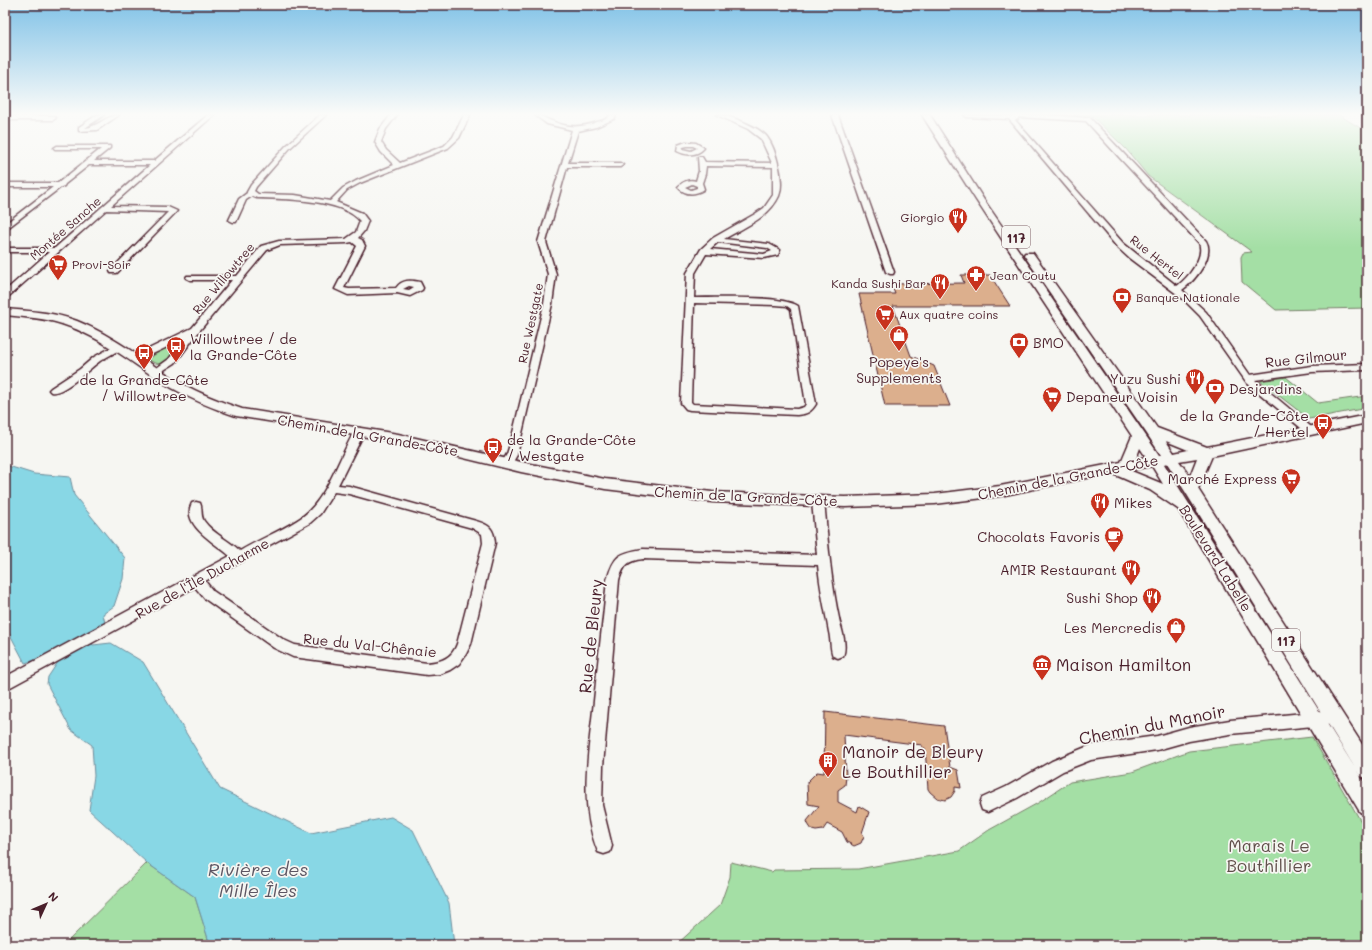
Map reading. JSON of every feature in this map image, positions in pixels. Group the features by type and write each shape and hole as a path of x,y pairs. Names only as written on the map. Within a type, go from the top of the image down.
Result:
{"main road":[{"name":"Boulevard Labelle","path":"954,159 1139,435 1186,508 1367,805"},
{"name":"Boulevard Labelle","path":"964,159 992,203 1191,488 1367,769"},
{"path":"5,301 7,313"},
{"name":"Chemin de la Grande-Côte","path":"7,313 44,316 63,320 92,333 198,398 223,408 251,415 360,431 424,443 506,464 581,480 655,491 718,497 818,501 897,501 951,498 1000,491 1155,460 1207,452 1367,419"},
{"path":"1152,431 1207,452 1191,488"},
{"path":"1139,435 1119,467 1155,486 1186,508"}],"street":[{"path":"5,228 93,159"},
{"name":"Montée Sanche","path":"5,294 160,159"},
{"path":"251,194 250,192 253,186 277,159"},
{"path":"392,159 399,166"},
{"path":"332,203 351,185 415,159"},
{"name":"Rue Westgate","path":"506,464 512,455 516,441 548,304 552,274 542,242 567,159"},
{"path":"698,184 703,174 703,164 701,159"},
{"path":"689,300 776,302 789,304 795,308 797,312 811,404 808,409 797,412 690,407 686,403 689,300 691,273 704,251 716,240 758,216 767,209 776,195 776,165 773,159"},
{"path":"851,159 890,272"},
{"name":"Rue Hertel","path":"1046,159 1120,245 1132,256 1177,289 1203,314 1248,378 1311,431"},
{"path":"1126,159 1190,226 1204,244 1205,249 1203,258 1184,287 1177,289"},
{"path":"89,163 156,163"},
{"path":"703,164 776,165"},
{"path":"565,165 620,165"},
{"path":"5,185 62,185"},
{"path":"233,220 243,198 251,194 259,196 301,198 332,203 359,215 364,219 362,229 353,239 359,242 361,246 339,289 348,292 399,290"},
{"path":"105,208 168,209 173,211 114,270"},
{"name":"Rue Willowtree","path":"156,372 172,362 197,328 258,253 269,245 279,243 346,241 353,239"},
{"path":"704,251 764,256 775,253 776,250 769,246 716,240"},
{"path":"5,250 56,250"},
{"path":"190,278 238,278"},
{"name":"Rue Willowtree","path":"135,360 197,328"},
{"path":"54,390 83,371 97,359 116,348"},
{"name":"Rue Gilmour","path":"1248,378 1308,370 1367,367"},
{"name":"Rue de l'Île Ducharme","path":"5,684 239,558 306,520 318,509 331,488 360,431"},
{"name":"Rue du Val-Chênaie","path":"197,580 209,595 279,644 293,651 427,669 436,669 448,665 458,656 464,644 489,543 488,532 481,527 468,522 349,490 331,488"},
{"path":"818,501 823,560 838,652"},
{"path":"196,506 196,518 200,525 233,550 239,558"},
{"name":"Rue de Bleury","path":"604,846 594,805 595,766 613,580 618,564 630,556 643,554 823,560"},
{"name":"Chemin du Manoir","path":"988,804 1002,799 1064,763 1093,752 1153,744 1192,733 1215,729 1334,717"}],"green space":[{"path":"1134,159 1367,159 1367,308 1276,310 1242,282 1241,257 1243,253 1252,252 1148,176"},
{"path":"180,340 184,340 173,356 165,363 154,363 147,359"},
{"path":"1286,377 1318,403 1367,396 1367,408 1309,419 1260,381"},
{"name":"Marais Le Bouthillier","path":"1312,737 1367,832 1367,945 676,945 720,905 730,877 731,862 772,872 774,870 858,869 959,851 989,830 1038,803 1070,782 1132,772 1189,751"},
{"path":"147,863 195,897 210,945 64,945"}],"water":[{"name":"Rivière des Mille Îles","path":"5,465 34,474 70,477 74,495 125,558 123,579 114,606 103,614 105,623 98,627 91,643 93,645 111,643 143,662 220,789 311,833 391,817 413,830 449,903 454,945 210,945 195,897 147,863 89,810 94,776 92,745 71,730 47,684 48,677 58,662 57,658 42,658 25,663 5,625"}],"building":[{"name":"Aux quatre coins","path":"961,275 990,275 1010,306 893,306 911,356 934,366 950,406 885,406 859,294 895,294 891,284 964,283"},
{"name":"Manoir de Bleury Le Bouthillier","path":"825,712 944,726 950,767 958,770 961,788 955,787 955,791 951,797 945,800 937,798 930,792 928,789 925,748 922,748 922,745 844,735 846,777 845,785 838,790 838,802 857,812 859,806 869,812 862,833 864,836 861,843 854,846 847,842 842,832 827,824 823,830 812,830 807,821 819,806 808,804 807,782 817,772 824,773"}],"place":[{"name":"Giorgio","path":"958,234"},
{"name":"Provi-Soir","path":"58,281"},
{"name":"Jean Coutu","path":"976,292"},
{"name":"Kanda Sushi Bar","path":"940,300"},
{"name":"Banque Nationale","path":"1122,314"},
{"name":"Aux quatre coins","path":"885,331"},
{"name":"Popeye's Supplements","path":"899,352"},
{"name":"BMO","path":"1019,359"},
{"name":"Willowtree / de la Grande-Côte","path":"176,363"},
{"name":"de la Grande-Côte / Willowtree","path":"144,370"},
{"name":"Yuzu Sushi","path":"1195,395"},
{"name":"Desjardins","path":"1215,405"},
{"name":"Depaneur Voisin","path":"1052,413"},
{"name":"de la Grande-Côte / Hertel","path":"1323,440"},
{"name":"de la Grande-Côte / Westgate","path":"493,464"},
{"name":"Marché Express","path":"1291,495"},
{"name":"Mikes","path":"1100,519"},
{"name":"Chocolats Favoris","path":"1114,553"},
{"name":"AMIR Restaurant","path":"1131,586"},
{"name":"Sushi Shop","path":"1152,614"},
{"name":"Les Mercredis","path":"1176,644"},
{"name":"Maison Hamilton","path":"1042,681"},
{"name":"Manoir de Bleury Le Bouthillier","path":"828,778"}]}
